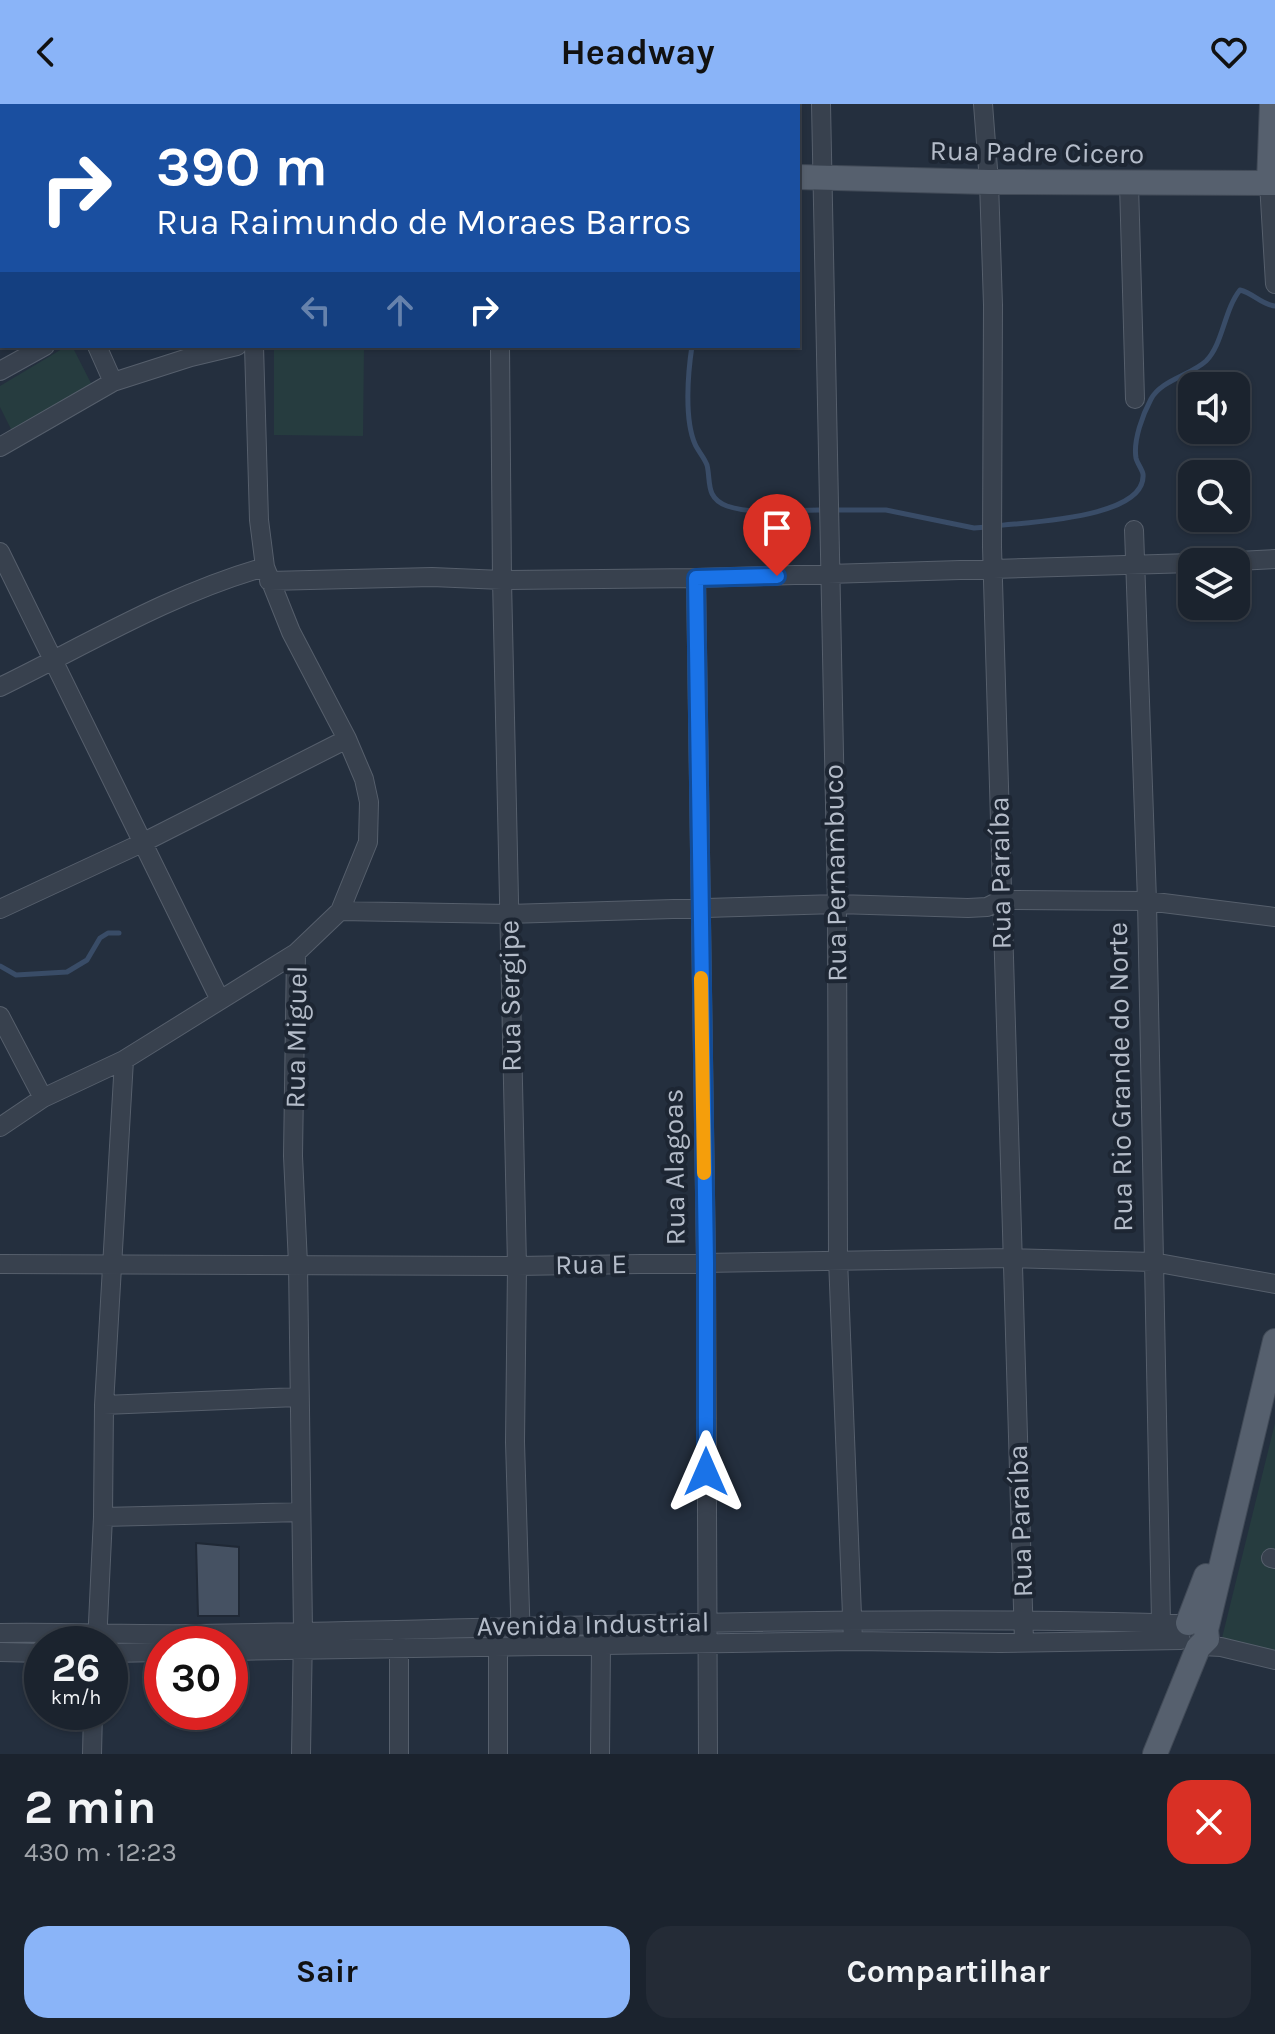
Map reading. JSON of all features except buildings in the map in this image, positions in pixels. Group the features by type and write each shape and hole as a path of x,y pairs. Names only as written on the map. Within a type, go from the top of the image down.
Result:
{"main road":[{"path":"1272,104 1272,183"},
{"name":"Rua Padre Cicero","path":"810,177 1129,184 1272,183"},
{"path":"1155,1754 1243,1476 1275,1341"}],"street":[{"name":"Rua Pernambuco","path":"821,104 810,177 830,481 837,904 838,1259 853,1641"},
{"name":"Rua Paraíba","path":"983,104 993,305 992,547 1024,1642"},
{"path":"1272,183 1275,284"},
{"path":"1129,184 1135,399"},
{"path":"0,371 41,348"},
{"path":"98,348 113,382"},
{"path":"0,447 113,382 229,348"},
{"name":"Rua Miguel","path":"254,348 259,520 267,574 291,632 347,739 364,779 370,818 368,842 340,911 296,953 293,1156 298,1264 303,1631 301,1754"},
{"name":"Rua Sergipe","path":"500,348 508,914 517,1266 515,1442 521,1645"},
{"name":"Rua Rio Grande do Norte","path":"1134,530 1147,901 1153,1262 1193,1636"},
{"path":"0,552 220,1000"},
{"path":"1250,560 1275,559"},
{"path":"0,687 237,575 502,580 696,578 1178,564"},
{"name":"Rua Alagoas","path":"696,578 706,1262 705,1644 708,1754"},
{"path":"0,909 142,843 347,739"},
{"path":"340,911 508,914 837,904 968,908 987,907 1001,900 1147,901 1275,917"},
{"path":"0,1127 43,1098 124,1060 296,953"},
{"path":"0,1016 43,1098"},
{"path":"98,1626 104,1405 124,1060"},
{"name":"Rua E","path":"0,1264 517,1266 1011,1258 1153,1262 1275,1284"},
{"path":"104,1405 298,1397"},
{"path":"103,1517 301,1512"},
{"name":"Avenida Industrial","path":"128,1637 519,1625 1023,1621 1193,1636 1275,1660"},
{"name":"Avenida Industrial","path":"0,1633 24,1634"},
{"name":"Avenida Industrial","path":"248,1651 399,1646 1024,1642 1193,1636"},
{"path":"600,1754 601,1644"},
{"path":"399,1646 399,1754"},
{"path":"498,1646 498,1754"},
{"path":"0,1652 24,1653"},
{"path":"92,1754 93,1730"}],"green space":[{"path":"64,348 73,348 94,389 12,431 0,407 0,386"},
{"path":"274,348 364,348 363,436 274,435"},
{"path":"1275,1423 1275,1654 1221,1642"}],"waterway":[{"path":"996,526 1056,520 1106,509 1126,501 1139,489 1143,474 1136,458 1137,435 1156,392 1206,361 1212,354 1240,290 1275,306"},
{"path":"692,348 688,382 689,422 695,444 707,465 710,488 715,498 727,506 751,511 825,510"},
{"path":"835,510 886,510 974,528 987,527"},
{"path":"0,966 16,975 67,972 87,960 100,938 108,933 119,933"}],"slow traffic":[{"path":"701,978 704,1173"}],"route":[{"path":"706,1472 696,578 777,576"}]}
